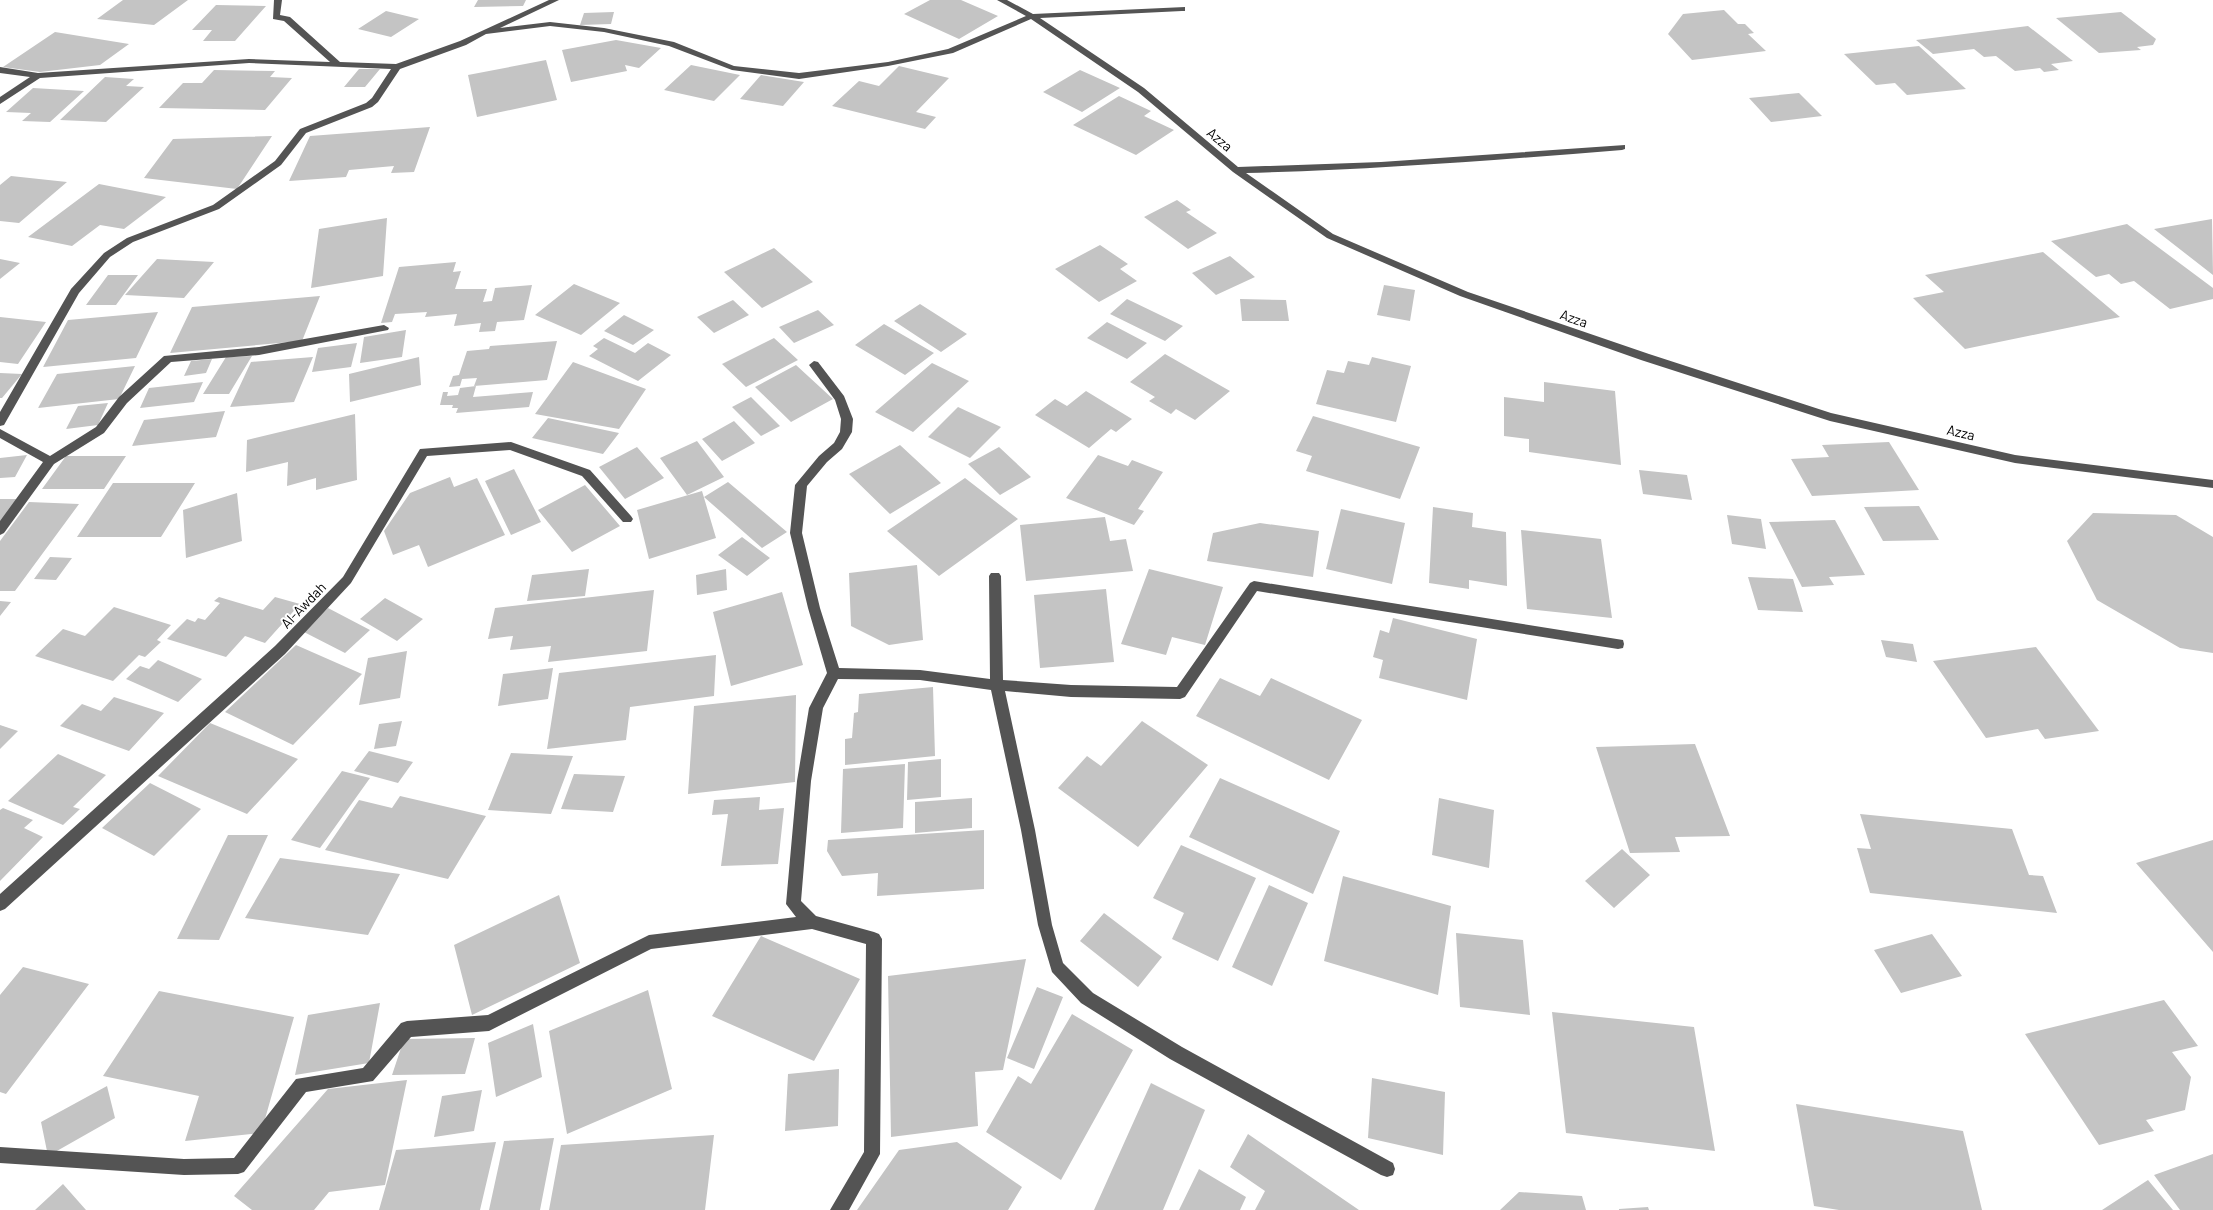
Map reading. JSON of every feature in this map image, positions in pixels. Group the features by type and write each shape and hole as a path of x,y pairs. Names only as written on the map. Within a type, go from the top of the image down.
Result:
{"street":[{"path":"278,0 276,17 287,19 338,64"},
{"path":"0,70 38,76 249,60 397,67 463,43 555,0"},
{"name":"Azza","path":"1001,0 1032,16 1141,90 1236,170 1330,236 1464,294 1654,360 1830,417 2015,459 2213,484"},
{"path":"484,32 550,24 604,30 671,44 732,68 799,76 888,64 950,51 1032,16 1182,9"},
{"path":"0,422 75,291 107,255 130,240 203,213 222,203 278,163 303,132 370,105 397,67"},
{"path":"0,101 38,76"},
{"path":"1236,170 1312,170 1407,165 1622,147"},
{"path":"0,530 50,462 100,430 123,400 168,359 259,351 384,328"},
{"path":"812,922 794,904 804,781 816,708 834,673 814,608 796,533 802,485 822,459 838,446 846,432 847,419 840,399 814,365"},
{"path":"0,433 50,462"},
{"name":"Al-Awdah","path":"0,904 280,650 347,580 424,452 510,446 586,473 627,519"},
{"path":"995,576 997,685 1028,830 1045,925 1057,966 1087,998 1168,1048 1387,1168"},
{"path":"834,673 920,675 997,685 1071,691 1180,693 1254,586 1618,644"},
{"path":"0,1155 184,1167 238,1166 302,1085 367,1075 407,1029 489,1023 649,942 812,922 874,939 872,1154 840,1210"}],"building":[{"path":"123,0 188,0 154,25 97,19"},
{"path":"478,0 526,0 523,6 474,7"},
{"path":"930,0 961,0 998,16 959,39 904,14"},
{"path":"216,5 266,6 235,41 203,41 212,30 192,30"},
{"path":"1724,10 1738,24 1745,24 1754,33 1748,34 1766,51 1692,60 1668,34 1683,14"},
{"path":"386,11 419,19 391,37 358,29"},
{"path":"614,12 611,24 580,25 584,13"},
{"path":"2121,12 2156,39 2153,45 2137,47 2141,50 2099,53 2056,18"},
{"path":"2028,26 2073,61 2051,64 2059,70 2044,72 2040,68 2015,71 1996,56 1984,57 1974,49 1933,54 1916,40"},
{"path":"55,32 129,44 100,65 40,72 3,67"},
{"path":"616,40 661,48 639,68 625,65 627,71 571,82 562,50"},
{"path":"1919,46 1966,89 1907,95 1895,83 1876,85 1844,54"},
{"path":"546,60 557,100 477,117 468,75"},
{"path":"691,65 740,75 714,101 664,90"},
{"path":"899,66 949,78 916,112 936,117 925,129 832,106 859,81 879,86"},
{"path":"359,69 380,69 365,87 344,87"},
{"path":"214,70 275,71 270,77 292,78 265,110 159,108 183,83 202,83"},
{"path":"1080,70 1120,88 1082,112 1043,92"},
{"path":"761,75 804,82 783,106 740,99"},
{"path":"105,77 134,79 126,86 144,87 106,122 60,120"},
{"path":"33,88 84,91 50,122 22,121 31,113 6,112"},
{"path":"1799,93 1822,116 1771,122 1749,98"},
{"path":"1119,96 1151,111 1144,116 1174,130 1136,155 1073,125"},
{"path":"430,127 414,172 391,173 394,166 349,170 346,177 289,181 310,136"},
{"path":"272,136 237,189 144,178 173,139"},
{"path":"11,176 67,182 19,223 0,221 0,185"},
{"path":"99,184 166,197 124,229 100,225 72,246 28,237"},
{"path":"1177,200 1191,210 1186,212 1217,233 1188,249 1144,217"},
{"path":"387,218 383,276 311,288 319,229"},
{"path":"2212,219 2213,275 2154,229"},
{"path":"2127,224 2213,288 2213,299 2170,309 2134,281 2121,284 2109,274 2096,277 2051,241"},
{"path":"1100,245 1128,264 1120,269 1137,281 1099,302 1055,269"},
{"path":"774,248 813,282 762,308 724,272"},
{"path":"2043,252 2120,317 1965,349 1913,298 1944,292 1925,275"},
{"path":"1230,256 1255,277 1216,295 1192,273"},
{"path":"0,259 20,263 0,279"},
{"path":"157,259 214,262 184,298 125,295"},
{"path":"456,262 453,272 461,271 455,289 487,289 483,302 492,301 495,288 532,285 524,320 497,322 495,331 479,332 481,323 454,326 457,314 425,317 427,312 395,314 392,322 381,323 399,267"},
{"path":"108,275 138,275 116,305 86,305"},
{"path":"574,284 620,303 581,335 535,315"},
{"path":"1384,285 1415,290 1410,321 1377,315"},
{"path":"320,296 302,341 170,353 192,307"},
{"path":"1127,299 1183,326 1165,341 1110,314"},
{"path":"1240,299 1286,300 1289,321 1242,321"},
{"path":"733,300 749,315 714,333 697,317"},
{"path":"920,304 967,334 941,352 894,321"},
{"path":"818,310 834,325 794,343 779,327"},
{"path":"158,312 136,358 43,367 68,320"},
{"path":"624,315 654,330 633,345 604,331"},
{"path":"0,317 46,322 18,364 0,362"},
{"path":"1107,322 1147,343 1127,359 1087,338"},
{"path":"884,324 934,353 905,375 855,345"},
{"path":"406,330 402,357 360,363 364,337"},
{"path":"604,338 635,353 648,343 671,355 638,381 589,356 598,349 593,346"},
{"path":"774,338 798,360 746,387 722,364"},
{"path":"557,341 547,380 474,386 477,378 462,379 460,386 449,387 453,376 459,375 467,351 489,349 490,346"},
{"path":"357,343 351,367 312,372 318,348"},
{"path":"1165,354 1230,391 1195,420 1176,409 1171,414 1149,401 1155,397 1130,382"},
{"path":"252,356 229,394 203,394 226,357"},
{"path":"313,357 294,402 230,407 251,362"},
{"path":"419,357 421,385 350,402 349,374"},
{"path":"1372,357 1411,366 1396,422 1316,404 1327,370 1344,373 1348,361 1369,365"},
{"path":"212,359 206,373 184,376 191,361"},
{"path":"573,362 646,389 619,429 535,414"},
{"path":"932,363 969,381 913,432 875,412"},
{"path":"796,365 833,399 791,422 755,387"},
{"path":"135,366 119,399 38,408 57,374"},
{"path":"0,373 22,374 2,398 0,398"},
{"path":"203,382 194,402 140,408 149,388"},
{"path":"1544,382 1615,391 1621,465 1529,452 1529,439 1504,436 1504,397 1544,402"},
{"path":"476,386 473,397 533,392 529,407 456,413 458,408 452,408 453,405 440,405 443,392 448,392 447,396 458,395 460,388"},
{"path":"1086,391 1132,419 1116,432 1111,429 1089,448 1035,415 1055,399 1067,406"},
{"path":"751,397 780,426 761,436 732,407"},
{"path":"108,403 98,425 66,429 78,406"},
{"path":"958,407 1001,427 970,458 928,437"},
{"path":"225,411 216,437 132,446 144,420"},
{"path":"355,414 357,480 316,490 316,478 287,486 288,462 246,472 247,440"},
{"path":"1313,416 1420,447 1400,499 1306,471 1312,456 1296,451"},
{"path":"548,418 619,433 603,454 532,438"},
{"path":"734,421 755,443 722,461 702,439"},
{"path":"697,441 724,477 687,495 660,458"},
{"path":"1889,442 1919,490 1812,496 1791,459 1829,457 1822,445"},
{"path":"900,445 941,483 890,514 849,474"},
{"path":"637,447 664,478 625,499 599,467"},
{"path":"999,447 1031,477 1000,495 968,464"},
{"path":"27,455 15,477 0,478 0,458"},
{"path":"1098,455 1128,466 1132,460 1163,472 1138,509 1144,511 1134,525 1066,498"},
{"path":"66,456 126,456 104,489 42,489"},
{"path":"514,469 541,522 511,535 485,481"},
{"path":"1639,470 1687,475 1692,500 1643,494"},
{"path":"450,477 454,487 477,478 505,535 428,567 419,545 393,555 384,531 410,493"},
{"path":"965,478 1018,519 939,576 887,531"},
{"path":"728,482 787,532 762,548 704,497"},
{"path":"113,483 195,483 161,537 77,537"},
{"path":"585,485 620,526 572,552 538,510"},
{"path":"702,491 716,538 649,559 637,510"},
{"path":"237,493 242,541 186,558 183,510"},
{"path":"0,499 18,499 0,524"},
{"path":"29,502 79,504 15,591 0,591 0,541"},
{"path":"1919,506 1939,540 1883,541 1864,507"},
{"path":"1433,507 1473,513 1472,527 1506,532 1507,586 1469,580 1469,589 1429,583"},
{"path":"1341,509 1405,523 1392,584 1326,569"},
{"path":"2093,513 2176,515 2213,537 2213,653 2180,648 2097,600 2067,541"},
{"path":"1727,515 1761,519 1766,549 1732,544"},
{"path":"1105,517 1110,541 1126,539 1133,571 1026,581 1020,525"},
{"path":"1835,520 1865,575 1829,577 1834,585 1802,587 1769,522"},
{"path":"1260,523 1319,531 1313,577 1207,561 1213,533"},
{"path":"1521,530 1601,539 1612,618 1527,609"},
{"path":"742,537 770,558 747,576 718,555"},
{"path":"50,557 72,558 56,580 34,579"},
{"path":"917,565 923,640 889,645 851,626 849,573"},
{"path":"589,569 585,596 527,601 532,575"},
{"path":"726,569 727,590 697,595 696,575"},
{"path":"1149,569 1223,587 1205,645 1172,637 1166,655 1121,644"},
{"path":"1748,577 1793,579 1803,612 1758,610"},
{"path":"1106,589 1114,662 1040,668 1034,595"},
{"path":"654,590 647,651 548,662 551,646 510,650 513,636 488,639 495,608"},
{"path":"782,592 803,665 731,686 713,612"},
{"path":"219,597 263,610 275,597 300,604 265,643 245,636 226,657 167,639 187,619 195,622 198,618 205,620 220,603 214,601"},
{"path":"385,598 423,619 397,641 360,619"},
{"path":"0,601 11,602 0,616"},
{"path":"114,607 171,625 157,640 161,642 145,657 139,655 113,681 35,656 63,629 85,636"},
{"path":"328,608 370,630 345,653 302,631"},
{"path":"1393,618 1477,639 1467,700 1379,678 1383,660 1373,657 1380,630 1389,633"},
{"path":"1881,640 1913,644 1917,662 1886,657"},
{"path":"296,645 362,674 293,745 225,712"},
{"path":"2036,647 2099,731 2045,739 2038,729 1986,738 1933,661"},
{"path":"407,651 400,698 359,705 368,658"},
{"path":"716,655 714,696 630,707 626,740 547,749 559,673"},
{"path":"158,660 202,679 178,702 126,679 140,666 149,669"},
{"path":"553,668 548,699 498,706 503,674"},
{"path":"1220,678 1260,696 1271,678 1362,720 1329,780 1196,716"},
{"path":"933,687 935,756 845,765 845,739 852,738 854,713 858,712 859,694"},
{"path":"796,695 795,782 688,794 694,706"},
{"path":"114,697 164,713 129,751 60,726 82,704 101,711"},
{"path":"402,721 396,746 374,749 379,724"},
{"path":"1142,721 1208,765 1138,847 1058,788 1087,756 1101,766"},
{"path":"210,723 298,759 247,814 158,776"},
{"path":"0,725 18,731 0,749"},
{"path":"1695,744 1730,836 1675,837 1680,852 1630,853 1596,747"},
{"path":"369,751 413,762 398,783 354,771"},
{"path":"511,753 573,756 551,814 488,810"},
{"path":"58,754 106,775 73,807 80,809 63,825 8,801"},
{"path":"941,759 941,797 907,800 908,762"},
{"path":"905,764 903,828 841,833 843,769"},
{"path":"342,771 370,778 320,848 291,840"},
{"path":"574,774 625,776 613,812 561,809"},
{"path":"1220,778 1340,831 1313,894 1189,837"},
{"path":"150,783 201,809 154,856 102,828"},
{"path":"400,796 486,816 448,879 325,850 359,800 392,808"},
{"path":"760,797 759,810 784,808 778,864 721,866 728,814 712,815 714,800"},
{"path":"972,798 972,828 915,833 915,802"},
{"path":"1439,798 1494,810 1489,868 1432,855"},
{"path":"3,808 33,820 24,828 43,837 0,881 0,810"},
{"path":"1860,814 2012,829 2029,875 2043,876 2057,913 1870,893 1857,848 1871,849"},
{"path":"984,830 984,889 877,896 878,873 842,876 827,851 828,840"},
{"path":"228,835 268,835 219,940 177,939"},
{"path":"2213,840 2213,952 2136,863"},
{"path":"1181,845 1256,878 1218,961 1172,939 1184,913 1153,898"},
{"path":"1622,849 1650,875 1614,908 1585,881"},
{"path":"280,858 400,874 368,935 245,918"},
{"path":"1343,876 1451,906 1438,995 1324,961"},
{"path":"1269,885 1308,903 1272,986 1232,967"},
{"path":"559,895 580,963 472,1015 454,945"},
{"path":"1104,913 1162,957 1138,987 1080,941"},
{"path":"1456,933 1523,940 1530,1015 1460,1007"},
{"path":"1932,934 1962,976 1901,993 1874,950"},
{"path":"761,936 860,979 814,1061 712,1016"},
{"path":"1026,959 1003,1070 975,1072 978,1126 891,1137 888,976"},
{"path":"23,967 89,984 6,1094 0,1092 0,995"},
{"path":"1037,987 1063,997 1034,1069 1007,1058"},
{"path":"648,990 672,1089 567,1134 549,1031"},
{"path":"159,991 294,1017 261,1133 185,1141 199,1096 103,1076"},
{"path":"2164,1000 2198,1046 2172,1052 2191,1077 2185,1110 2146,1120 2154,1131 2099,1145 2025,1034"},
{"path":"380,1003 369,1063 295,1075 308,1015"},
{"path":"1552,1012 1694,1027 1715,1151 1566,1133"},
{"path":"1072,1014 1133,1050 1061,1180 986,1132 1018,1076 1031,1084"},
{"path":"533,1024 542,1077 496,1097 488,1043"},
{"path":"475,1038 465,1074 392,1075 404,1039"},
{"path":"839,1069 838,1126 785,1131 788,1074"},
{"path":"1372,1078 1445,1092 1443,1155 1368,1138"},
{"path":"407,1080 385,1185 329,1192 314,1210 252,1210 234,1196 328,1089"},
{"path":"1151,1083 1205,1110 1163,1210 1094,1210"},
{"path":"107,1086 115,1118 48,1156 41,1122"},
{"path":"482,1090 474,1131 434,1137 442,1096"},
{"path":"1796,1104 1963,1131 1982,1210 1839,1210 1814,1206"},
{"path":"1248,1134 1359,1210 1255,1210 1265,1191 1230,1167"},
{"path":"714,1135 705,1210 549,1210 561,1145"},
{"path":"554,1138 540,1210 489,1210 504,1141"},
{"path":"496,1142 480,1210 379,1210 396,1150"},
{"path":"957,1142 1022,1187 1008,1210 857,1210 899,1150"},
{"path":"2213,1154 2213,1210 2180,1210 2154,1175"},
{"path":"1199,1169 1246,1197 1240,1210 1179,1210"},
{"path":"2148,1180 2173,1210 2102,1210"},
{"path":"63,1184 86,1210 35,1210"},
{"path":"1519,1192 1582,1196 1586,1210 1500,1210"},
{"path":"1648,1207 1649,1210 1619,1210 1619,1209"}]}
